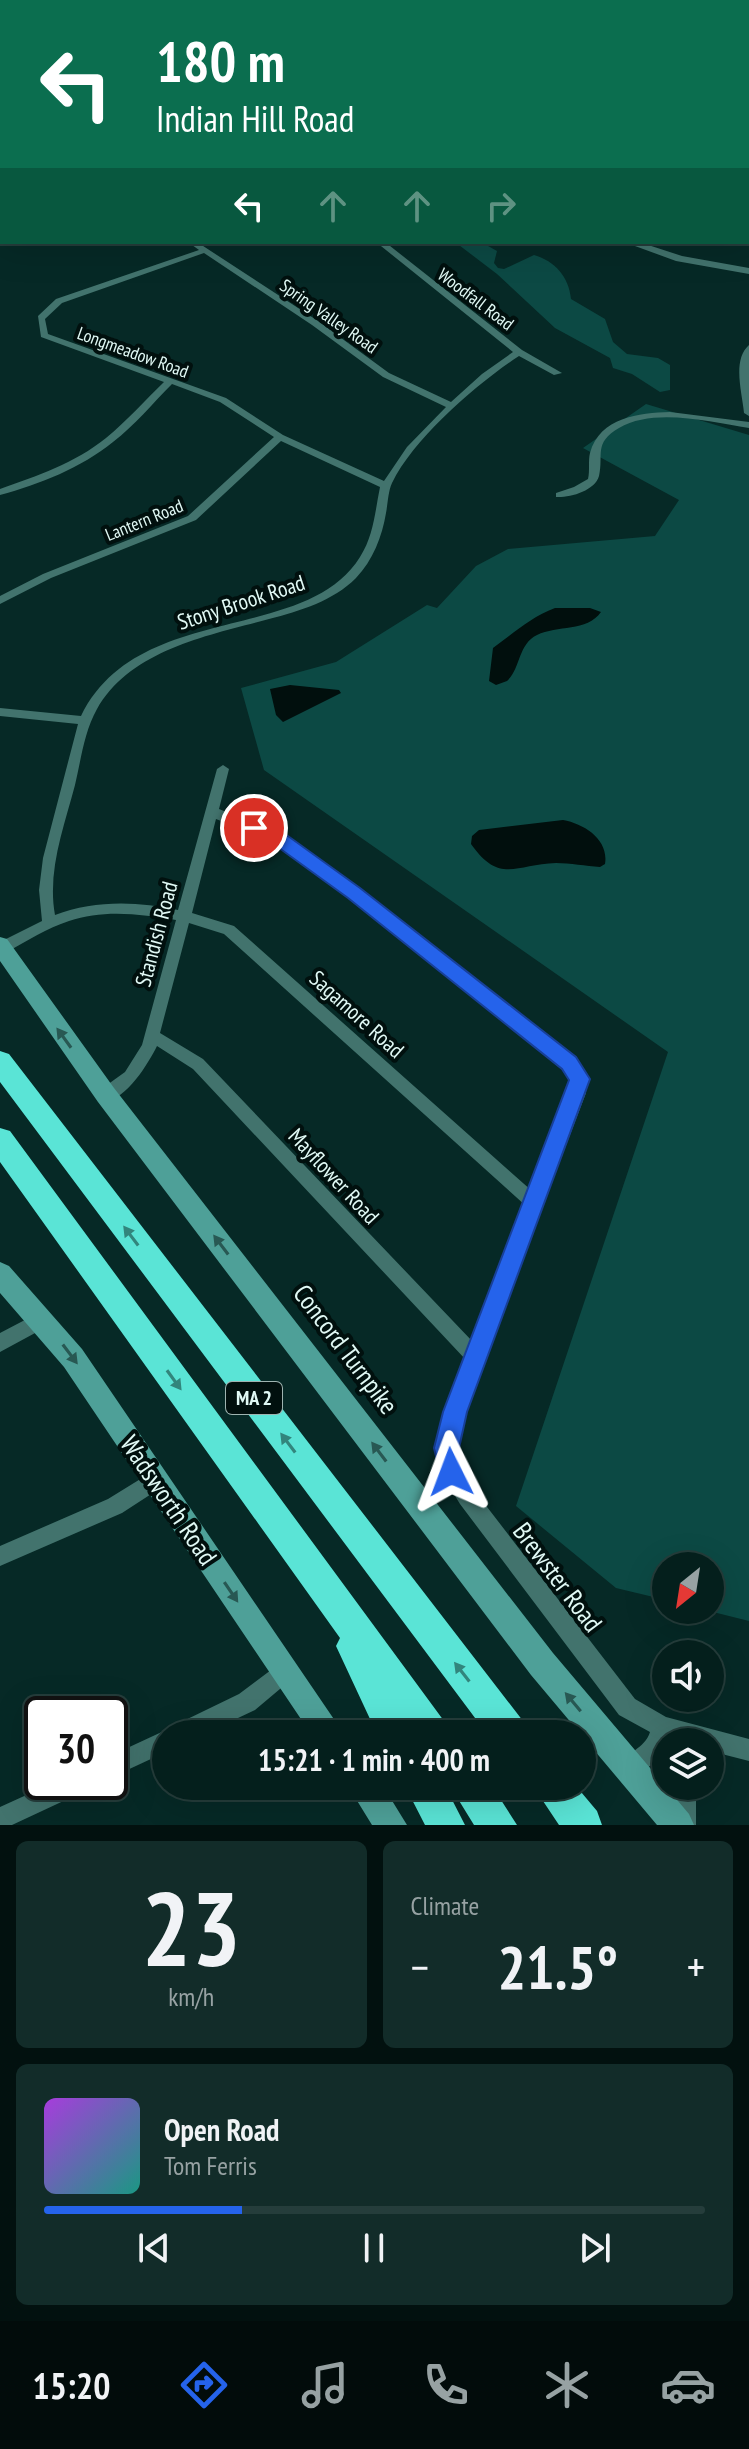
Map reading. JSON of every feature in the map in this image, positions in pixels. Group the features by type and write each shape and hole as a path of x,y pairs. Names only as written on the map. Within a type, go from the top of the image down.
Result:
{"highway":[{"name":"MA 2","path":"0,1062 499,1720"},
{"name":"MA 2","path":"0,1140 421,1720"},
{"path":"321,1583 389,1720"},
{"path":"432,1800 446,1825"},
{"path":"479,1800 498,1825"},
{"path":"563,1800 583,1825"}],"main road":[{"name":"Concord Turnpike","path":"1,947 106,1095 534,1654 678,1825"},
{"name":"Wadsworth Road","path":"0,1274 73,1358 319,1720"},
{"path":"374,1800 391,1825"}],"street":[{"name":"Spring Valley Road","path":"194,244 315,323 386,375 452,406"},
{"name":"Woodfall Road","path":"383,244 519,352 557,373"},
{"path":"635,244 680,259 749,271"},
{"name":"Longmeadow Road","path":"203,251 59,301 41,318 44,335 223,400 280,437 385,485"},
{"path":"749,348 743,359 749,413"},
{"path":"385,485 452,406 493,369 519,352"},
{"path":"0,492 44,477 91,454 130,422 169,382"},
{"path":"560,495 589,486 595,475 596,448 603,436 629,421 672,415 749,425"},
{"name":"Lantern Road","path":"0,601 47,576 192,518 280,437"},
{"name":"Stony Brook Road","path":"49,923 43,882 86,721 111,684 154,654 191,638 303,606 344,582 363,563 375,542 385,485"},
{"path":"0,712 86,721"},
{"name":"Standish Road","path":"106,1095 135,1071 153,1036 223,769"},
{"name":"Brewster Road","path":"212,812 282,840 380,914 579,1074 578,1093 474,1356 447,1448 451,1472 615,1695 634,1712 665,1728"},
{"name":"Sagamore Road","path":"1,947 49,923 87,911 125,910 183,917 223,928 245,941 533,1202"},
{"name":"Mayflower Road","path":"153,1036 194,1061 474,1356"},
{"path":"0,1343 42,1320"},
{"path":"0,1556 115,1506 155,1480"},
{"path":"210,1720 247,1702 286,1671"},
{"path":"629,1768 656,1747 662,1727"},
{"name":"Brewster Road","path":"724,1744 749,1750"},
{"path":"128,1759 152,1748"},
{"path":"0,1819 41,1800"},
{"path":"685,1800 685,1825"}],"shaded area":[{"path":"458,244 485,244 497,251 494,263 498,268 504,269 534,255 548,261 564,277 571,299 605,319 613,342 627,354 658,358 670,365 670,390 660,392 632,374 613,368 610,358 555,328 497,274"},
{"path":"646,404 749,435 749,1621 724,1615 724,1552 652,1552 652,1597 616,1588 516,1506 668,1052 264,770 241,688 336,662 427,605 437,608 476,566 508,549 655,536 679,500 583,448"},
{"path":"555,608 590,608 601,612 588,623 537,635 526,644 507,681 496,685 489,681 493,648 530,621"},
{"path":"290,685 339,690 341,693 283,722 276,715 270,689"},
{"path":"563,820 594,834 603,848 605,864 600,867 556,863 500,868 481,857 471,844 472,836 479,830"}],"route":[{"path":"254,828 282,840 354,893 569,1063 580,1079 578,1093 533,1202 455,1412 447,1448 451,1472"}]}
